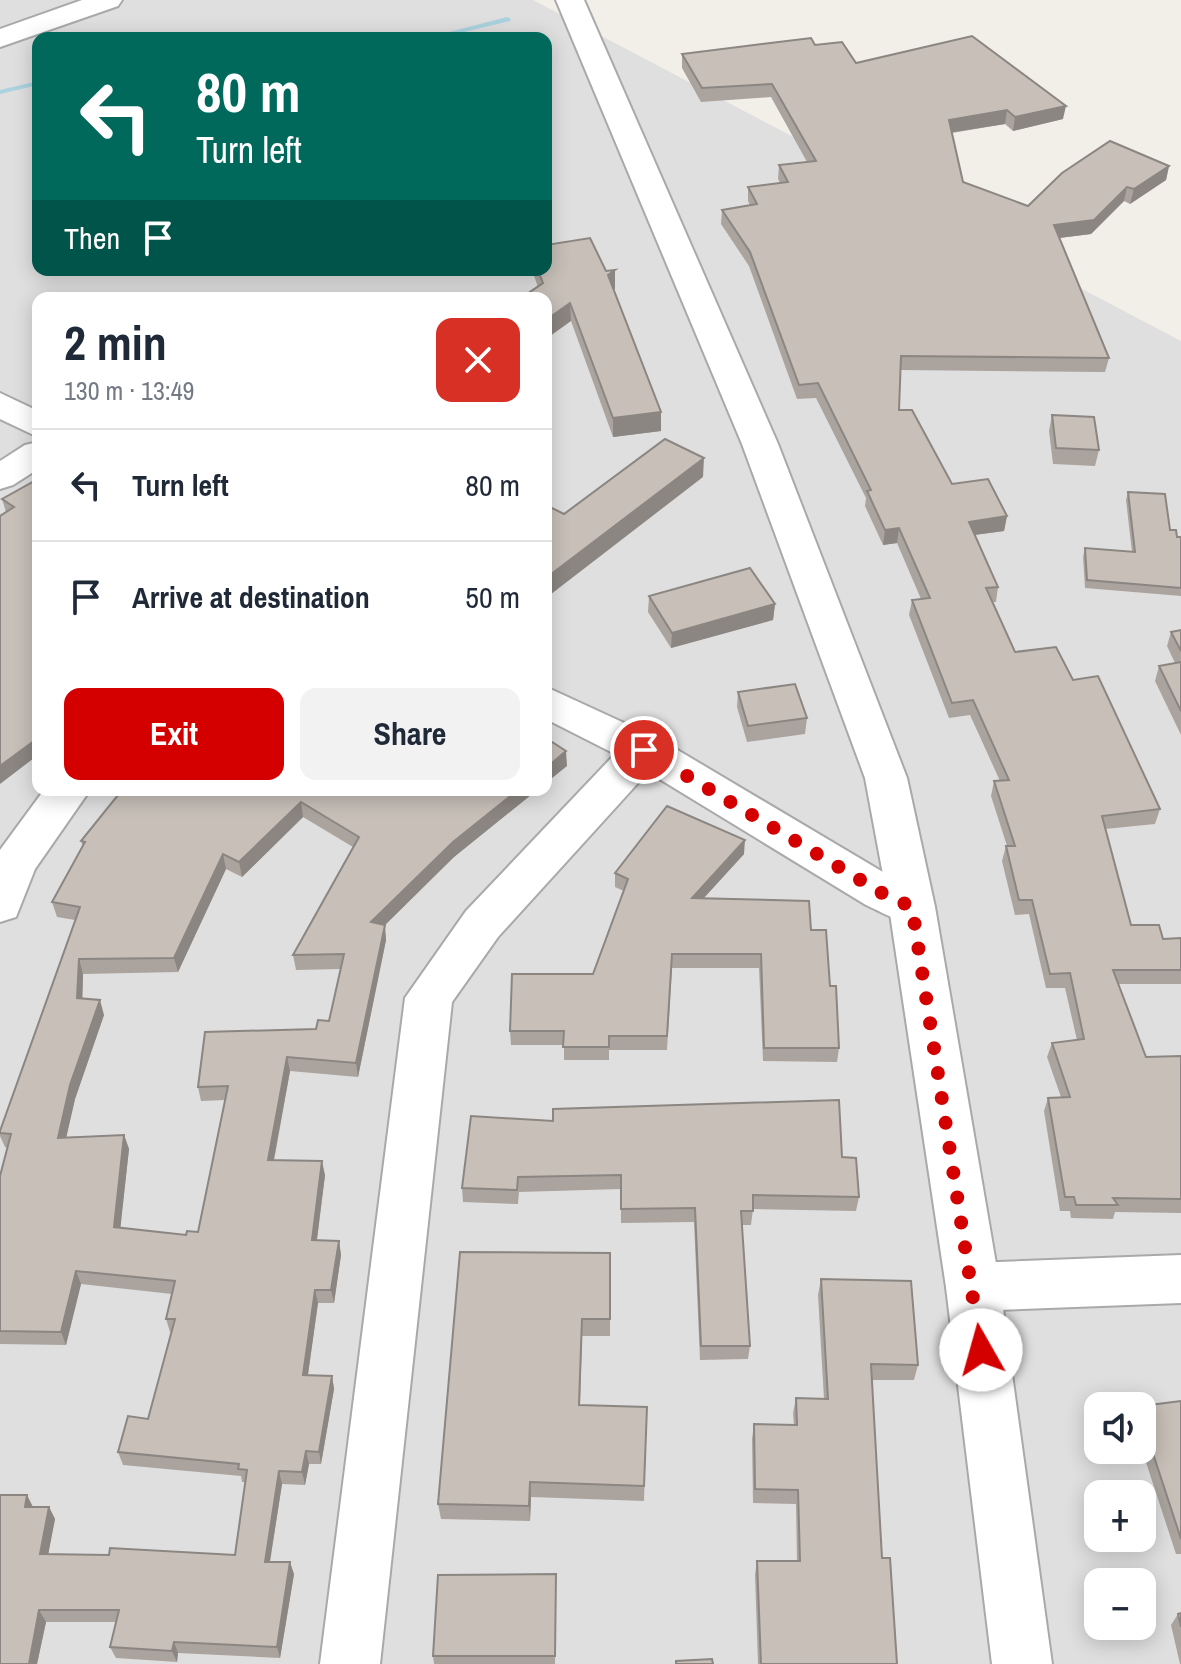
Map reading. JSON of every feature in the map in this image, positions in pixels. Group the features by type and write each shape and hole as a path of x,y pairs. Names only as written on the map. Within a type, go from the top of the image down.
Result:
{"street":[{"path":"0,39 108,0"},
{"path":"570,0 760,444 886,778 912,907 973,1287 1022,1664"},
{"path":"0,404 32,423"},
{"path":"0,477 32,457"},
{"path":"552,704 644,750 882,893 912,907"},
{"path":"350,1664 429,998 482,924 644,750"},
{"path":"0,905 14,864 61,796"},
{"path":"973,1287 1181,1279"}],"shaded area":[{"path":"0,0 533,0 1181,341 1181,1664 0,1664"}],"building":[{"path":"972,36 1066,106 1015,117 1007,110 949,120 963,182 1028,206 1062,173 1110,141 1169,166 1134,189 1127,187 1094,220 1054,225 1109,358 901,356 899,410 912,410 952,484 988,479 1007,516 969,522 998,587 986,588 1015,652 1056,647 1073,680 1098,676 1160,809 1102,816 1131,925 1159,925 1163,939 1181,938 1181,970 1113,970 1146,1057 1181,1056 1181,1199 1113,1198 1118,1205 1076,1205 1074,1197 1065,1197 1048,1098 1070,1097 1052,1043 1084,1039 1070,973 1050,974 1032,900 1019,900 1006,846 1015,846 994,781 1009,780 973,700 952,703 912,600 930,598 899,528 885,530 867,491 871,490 818,383 799,385 750,252 722,210 757,204 748,187 788,182 779,165 816,161 772,84 702,88 682,54 811,38 815,45 842,42 856,63"},
{"path":"590,238 606,271 615,270 608,275 661,412 613,418 570,303 552,316 552,292 530,292 543,283 540,276 552,276 552,244"},
{"path":"1052,415 1094,417 1099,450 1056,448"},
{"path":"665,439 704,458 552,573 552,508 564,514"},
{"path":"32,482 32,742 0,766 0,516 14,507 2,499"},
{"path":"1128,492 1165,494 1170,530 1176,530 1177,537 1181,537 1181,588 1087,580 1085,548 1135,552"},
{"path":"750,568 775,604 672,633 649,596"},
{"path":"1181,630 1181,651 1171,632"},
{"path":"1181,662 1181,711 1159,666"},
{"path":"795,684 807,718 748,726 738,692"},
{"path":"552,742 566,751 552,763"},
{"path":"117,796 510,796 453,842 371,922 385,925 356,1063 287,1057 268,1160 322,1161 312,1240 339,1241 331,1290 315,1290 303,1375 332,1376 319,1452 306,1451 302,1472 279,1471 265,1562 290,1562 277,1647 174,1642 172,1651 110,1647 119,1610 39,1610 29,1664 0,1664 0,1495 27,1495 25,1507 49,1507 40,1554 109,1555 110,1548 235,1555 247,1470 238,1469 239,1464 118,1452 128,1416 148,1419 175,1319 166,1319 175,1281 76,1271 61,1332 0,1331 0,1176 11,1134 0,1131 80,907 52,902 85,842 81,841","holes":["301,802 359,837 293,955 344,954 329,1021 318,1020 316,1029 205,1032 198,1087 228,1086 198,1232 187,1231 186,1235 114,1227 124,1135 58,1138 70,1085 100,1000 77,998 79,959 174,958 223,854 239,862"]},
{"path":"667,806 745,840 692,898 809,901 811,930 826,930 830,986 836,986 839,1048 764,1048 761,954 672,954 667,1036 609,1036 609,1047 563,1047 564,1031 510,1031 512,974 593,974 628,879 615,873"},
{"path":"839,1100 842,1157 856,1158 859,1197 753,1195 753,1211 741,1211 750,1346 701,1346 695,1208 621,1209 621,1175 518,1177 517,1190 462,1188 471,1116 553,1121 553,1109"},
{"path":"460,1252 610,1253 610,1319 582,1319 579,1405 647,1407 644,1486 530,1482 529,1506 438,1504"},
{"path":"821,1279 911,1281 918,1365 871,1364 882,1558 890,1558 897,1664 761,1664 757,1561 800,1561 798,1490 755,1489 754,1424 797,1425 796,1398 828,1399"},
{"path":"1181,1401 1181,1539 1156,1463 1156,1404"},
{"path":"556,1574 555,1656 433,1656 438,1575"},
{"path":"712,1659 713,1664 676,1664 676,1661"}],"waterway":[{"path":"454,32 507,19"},
{"path":"0,92 32,84"}],"route":[{"path":"644,750 882,893 912,907 981,1350"}]}
